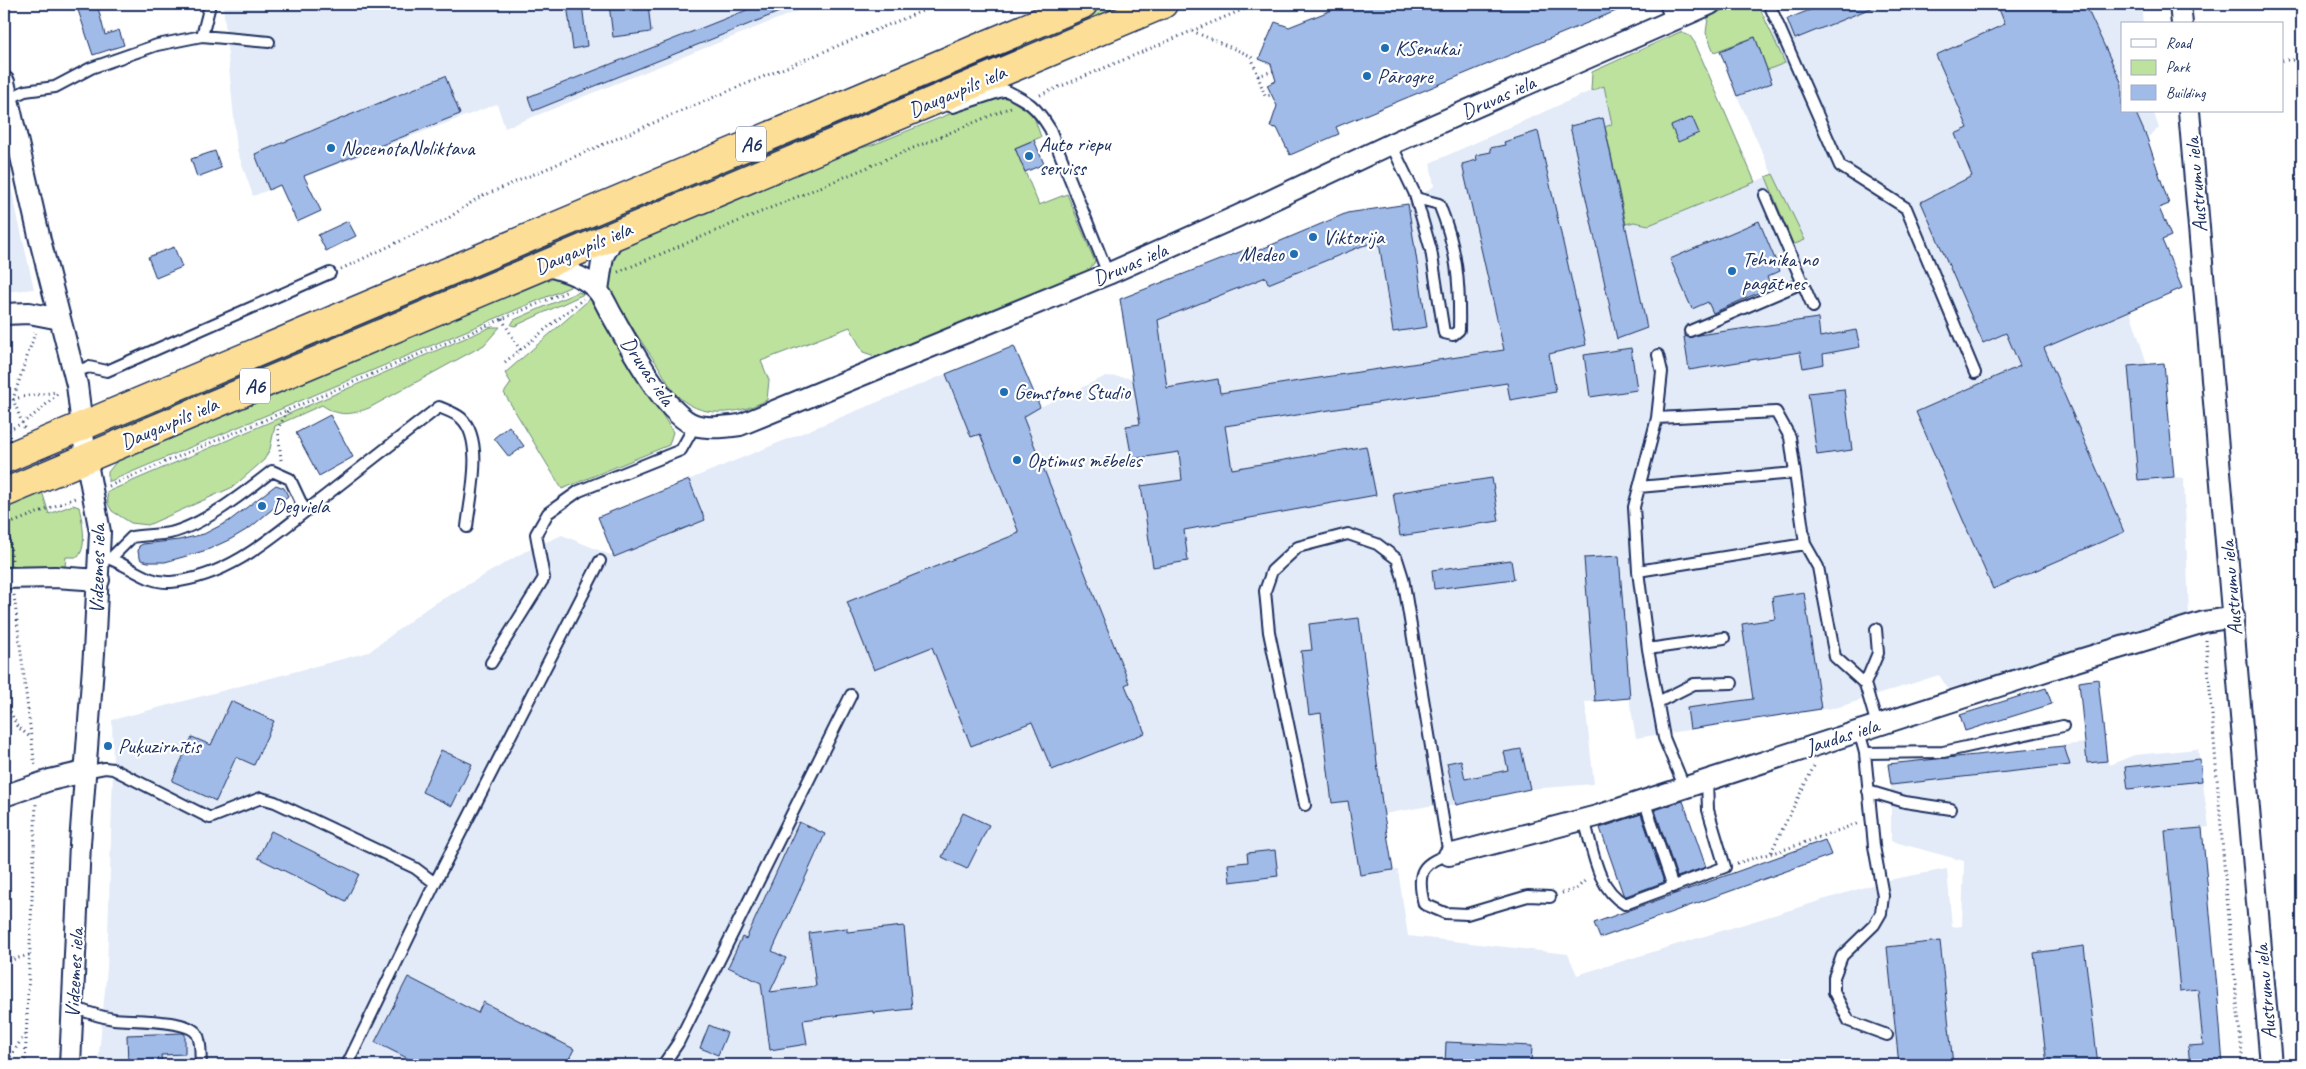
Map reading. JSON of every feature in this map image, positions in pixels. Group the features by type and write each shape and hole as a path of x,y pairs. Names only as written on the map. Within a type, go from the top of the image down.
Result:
{"highway":[{"name":"Daugavpils iela","path":"4,459 1083,4"},
{"name":"Daugavpils iela","path":"4,493 1163,4"}],"street":[{"name":"Druvas iela","path":"595,284 626,340 665,400 679,415 695,425 724,427 740,425 1108,274 1238,216 1668,12 1710,4"},
{"path":"2180,4 2182,22"},
{"name":"Vidzemes iela","path":"6,91 51,318 76,379 86,458 106,557 99,580 84,772 70,1065"},
{"name":"Austrumu iela","path":"2189,112 2234,617 2271,1065"},
{"path":"544,265 595,284 603,256 615,235"},
{"path":"4,314 29,313 51,318"},
{"path":"4,578 55,577 99,580"},
{"name":"Jaudas iela","path":"1449,855 1584,819 2076,661 2204,622 2234,617"},
{"path":"4,796 50,780 84,772"}],"lane":[{"path":"202,36 209,4"},
{"path":"1769,4 1840,166 1906,208 1974,373"},
{"path":"6,91 26,91 54,87 91,68 157,45 202,36 268,42"},
{"path":"928,103 953,107 1005,90 1027,101 1039,110 1050,129 1108,274"},
{"path":"1391,144 1416,198 1431,250 1444,333 1453,335 1459,330 1460,286 1451,232 1439,204 1416,198"},
{"path":"1765,195 1813,307"},
{"path":"76,379 89,367 107,371 330,273"},
{"path":"1690,331 1802,283"},
{"path":"1658,355 1662,372 1657,418 1634,507 1638,571 1648,649 1664,738 1684,786"},
{"path":"305,511 290,479 272,472 242,495 209,516 171,533 132,537 106,557 141,576 169,582 221,570 244,556 305,511 439,407 461,418 473,439 476,454 467,527"},
{"path":"1657,418 1776,412 1790,437 1805,544 1818,567 1835,658 1865,684"},
{"path":"491,663 544,578 536,534 548,513 579,491 681,450 695,425"},
{"path":"1639,487 1795,473"},
{"path":"1306,805 1269,632 1265,591 1272,571 1298,547 1348,534 1377,544 1397,559 1403,578 1449,855 1434,859 1421,872 1420,888 1424,904 1445,913 1467,914 1528,896 1550,897"},
{"path":"1638,571 1805,544"},
{"path":"348,1065 435,882 600,561"},
{"path":"1876,628 1878,653 1865,684 1868,728 1865,753 1871,818 1883,896 1881,913 1874,925 1842,956 1834,977 1834,992 1849,1021 1887,1035"},
{"path":"1648,649 1724,638"},
{"path":"1658,702 1694,684 1732,683"},
{"path":"663,1065 678,1043 851,695"},
{"path":"1865,753 1943,752 2063,726"},
{"path":"84,772 105,768 113,769 210,818 261,798 275,802 415,868 435,882"},
{"path":"1584,819 1598,870 1614,898 1625,904 1725,868 1708,810 1707,779"},
{"path":"1868,791 1904,802 1951,810"},
{"path":"1644,800 1673,887"},
{"path":"73,1007 91,1014 114,1019 163,1022 195,1031 199,1036 201,1065"}],"path":[{"path":"330,273 447,219 478,198 716,96 939,4"},
{"path":"4,526 74,498 93,493 502,319 595,284 1256,4"},
{"path":"1192,31 1251,56 1265,96 1272,95"},
{"path":"2284,60 2302,60"},
{"path":"1258,76 1273,71"},
{"path":"505,362 588,295 595,284"},
{"path":"13,399 51,318"},
{"path":"502,319 520,350"},
{"path":"4,432 23,424 51,401 58,392 76,379"},
{"path":"4,403 13,399 58,392"},
{"path":"282,476 278,428 290,409"},
{"path":"2204,622 2225,877 2244,1065"},
{"path":"4,698 17,726 31,739"},
{"path":"1771,853 1818,758 1823,743"},
{"path":"1725,868 1845,829 1871,818"},
{"path":"1550,897 1576,888 1598,870"},
{"path":"4,962 29,955"},
{"path":"5,1065 26,1033"}],"shaded area":[{"path":"223,4 815,4 505,128 497,104 253,196 237,150"},
{"path":"1825,4 2141,4 2143,22 2121,22 2121,112 2153,112 2159,128 2147,138 2169,204 2159,209 2171,236 2162,241 2182,288 2130,311 2147,364 2164,363 2174,477 2184,478 2189,615 1948,689 1939,675 1839,707 1636,738 1629,698 1585,702 1594,784 1530,789 1456,805 1429,806 1384,814 1393,870 1398,870 1408,936 1568,954 1577,975 1888,880 1947,869 1952,927 1962,926 1964,861 1891,841 1891,785 1888,764 2085,743 2079,681 2098,679 2107,761 2110,765 2134,755 2198,749 2209,827 2202,828 2223,1065 98,1065 107,968 113,769 112,720 369,652 427,608 526,551 562,535 613,556 598,517 1014,346 1040,407 1106,376 1132,378 1120,299 1255,246 1257,251 1347,213 1408,204 1434,186 1430,163 1604,85 1612,124 1605,127 1634,222 1649,225 1755,182 1772,174 1737,96 1720,51 1789,24 1788,19"},
{"path":"4,156 34,289 4,292"}],"green space":[{"path":"1110,4 1133,4 120,433 112,430 113,426"},
{"path":"1734,4 1758,4 1785,63 1767,70 1755,37 1714,52 1706,33 1708,18"},
{"path":"1680,32 1690,36 1695,43 1755,182 1649,225 1634,222 1626,224 1605,127 1612,124 1604,86 1591,91 1592,72"},
{"path":"989,98 1007,98 1033,114 1041,137 1015,148 1039,205 1067,194 1095,262 1088,271 878,357 863,352 850,327 761,361 769,380 767,400 744,409 719,412 707,411 695,408 675,393 606,283 613,255 629,239 813,162 875,144"},
{"path":"1773,174 1805,240 1795,244 1792,242 1766,177"},
{"path":"554,278 569,282 570,287 108,482 108,472 121,456 537,280"},
{"path":"578,292 584,294 515,326 511,325 514,320"},
{"path":"590,299 673,432 669,445 562,489 504,393 511,383 505,373"},
{"path":"491,327 500,327 484,345 369,408 345,414 334,412 322,405 275,426 270,449 264,460 233,487 148,525 131,523 112,511 108,504 107,492"},
{"path":"41,488 49,514 73,505 79,507 84,540 81,552 78,557 66,557 65,567 4,571 4,505"}],"building":[{"path":"76,4 97,4 105,35 119,30 124,45 93,55"},
{"path":"567,4 582,4 587,46 573,49"},
{"path":"609,4 648,4 651,32 613,37"},
{"path":"762,4 799,4 533,111 528,97"},
{"name":"Pārogre","path":"1347,4 1633,4 1336,127 1339,134 1290,155 1277,128 1270,127 1277,106 1267,85 1276,81 1271,64 1259,59 1275,22 1289,27"},
{"path":"1825,4 1881,4 1795,39 1787,19"},
{"path":"1997,4 2085,4 2121,82 2121,112 2135,112 2147,138 2169,204 2159,208 2171,236 2162,240 2182,288 2044,348 2124,532 1993,589 1916,412 2020,366 2006,333 1983,343 1921,202 1972,176 1955,134 1968,128 1936,55 2005,24"},
{"path":"1755,37 1772,83 1737,96 1720,51"},
{"path":"445,76 460,114 304,176 321,211 297,222 280,185 269,190 255,154"},
{"path":"1692,117 1699,133 1678,142 1671,126"},
{"path":"1603,118 1647,328 1617,339 1570,126"},
{"path":"1538,131 1586,345 1549,354 1556,392 1510,400 1507,383 1225,426 1232,469 1366,446 1376,495 1184,530 1188,561 1153,567 1141,486 1182,480 1179,452 1132,459 1126,426 1140,424 1120,299 1255,246 1257,251 1347,213 1408,204 1427,327 1393,332 1379,242 1362,246 1268,284 1266,277 1158,320 1167,388 1218,379 1220,393 1504,350 1462,164 1477,160 1476,155 1491,152 1490,148 1505,145 1504,142"},
{"name":"Auto riepu serviss","path":"1034,140 1044,164 1025,172 1015,148"},
{"path":"215,151 221,168 197,177 191,159"},
{"path":"348,221 356,236 326,251 318,235"},
{"name":"Tehnika no pagātnes","path":"1759,221 1780,271 1767,277 1771,287 1713,313 1708,302 1692,309 1670,259"},
{"path":"174,247 182,267 156,278 148,257"},
{"path":"1818,318 1820,337 1856,330 1860,347 1823,354 1824,364 1803,368 1800,352 1689,370 1684,337"},
{"path":"1014,346 1040,407 1023,417 1129,683 1125,685 1145,733 1052,770 1032,722 971,746 932,647 874,670 847,602 1019,533 980,434 971,437 946,374"},
{"path":"1631,348 1637,390 1590,397 1584,355"},
{"path":"2164,363 2174,477 2138,480 2128,366"},
{"path":"1844,389 1852,450 1817,455 1808,393"},
{"path":"330,415 353,457 319,476 296,433"},
{"path":"509,426 524,446 509,457 494,438"},
{"path":"1492,478 1499,521 1400,536 1393,493"},
{"path":"689,480 705,520 614,557 598,517"},
{"path":"276,485 284,488 288,496 251,527 231,539 207,550 165,562 141,560 138,552 139,546 204,534 229,521"},
{"path":"1619,556 1630,698 1595,701 1584,558"},
{"path":"1511,560 1514,579 1434,589 1432,570"},
{"path":"1804,592 1821,709 1690,729 1687,708 1753,699 1742,624 1775,619 1772,597"},
{"path":"1359,618 1382,803 1393,870 1360,875 1348,801 1332,803 1321,713 1309,715 1301,651 1312,650 1309,624"},
{"path":"2098,679 2107,761 2087,763 2079,682"},
{"path":"2046,688 2052,704 1965,731 1960,715"},
{"path":"231,701 274,721 254,765 236,757 216,801 172,781 192,737 211,745"},
{"path":"2064,746 2070,765 1891,785 1888,764"},
{"path":"1521,749 1530,789 1456,805 1447,763 1461,760 1465,779 1508,770 1504,752"},
{"path":"441,750 472,764 452,806 422,792"},
{"path":"2200,759 2202,781 2128,789 2125,767"},
{"path":"1683,801 1706,867 1677,877 1655,810"},
{"path":"963,813 989,825 967,869 942,857"},
{"path":"1641,814 1664,882 1626,896 1623,894 1600,828"},
{"path":"799,822 825,834 772,951 786,958 770,992 816,986 809,933 847,928 847,932 904,926 912,1009 873,1013 873,1011 803,1020 807,1044 770,1050 761,983 728,967 742,937 746,939"},
{"path":"2202,828 2223,1065 2190,1065 2188,1046 2203,1045 2198,989 2180,991 2165,831"},
{"path":"271,831 359,874 346,901 258,858"},
{"path":"1825,840 1831,855 1600,938 1594,923"},
{"path":"1275,850 1278,876 1230,882 1228,864 1248,862 1247,853"},
{"path":"1940,941 1953,1065 1899,1065 1887,947"},
{"path":"2084,946 2098,1065 2047,1065 2034,953"},
{"path":"408,977 478,1013 483,1002 574,1049 566,1065 509,1065 499,1060 497,1065 421,1065 375,1042"},
{"path":"709,1025 727,1033 718,1055 700,1048"},
{"path":"185,1034 185,1054 161,1055 162,1065 128,1065 127,1035"},
{"path":"1446,1042 1532,1046 1531,1065 1445,1065"}],"place":[{"name":"KSenukai","path":"1385,48"},
{"name":"Pārogre","path":"1367,76"},
{"name":"NocenotaNoliktava","path":"331,148"},
{"name":"Auto riepu serviss","path":"1029,156"},
{"name":"Viktorija","path":"1313,237"},
{"name":"Medeo","path":"1294,254"},
{"name":"Tehnika no pagātnes","path":"1732,271"},
{"name":"Gemstone Studio","path":"1004,392"},
{"name":"Optimus mēbeles","path":"1017,460"},
{"name":"Degviela","path":"262,506"},
{"name":"Puķuzirnītis","path":"108,746"}]}
